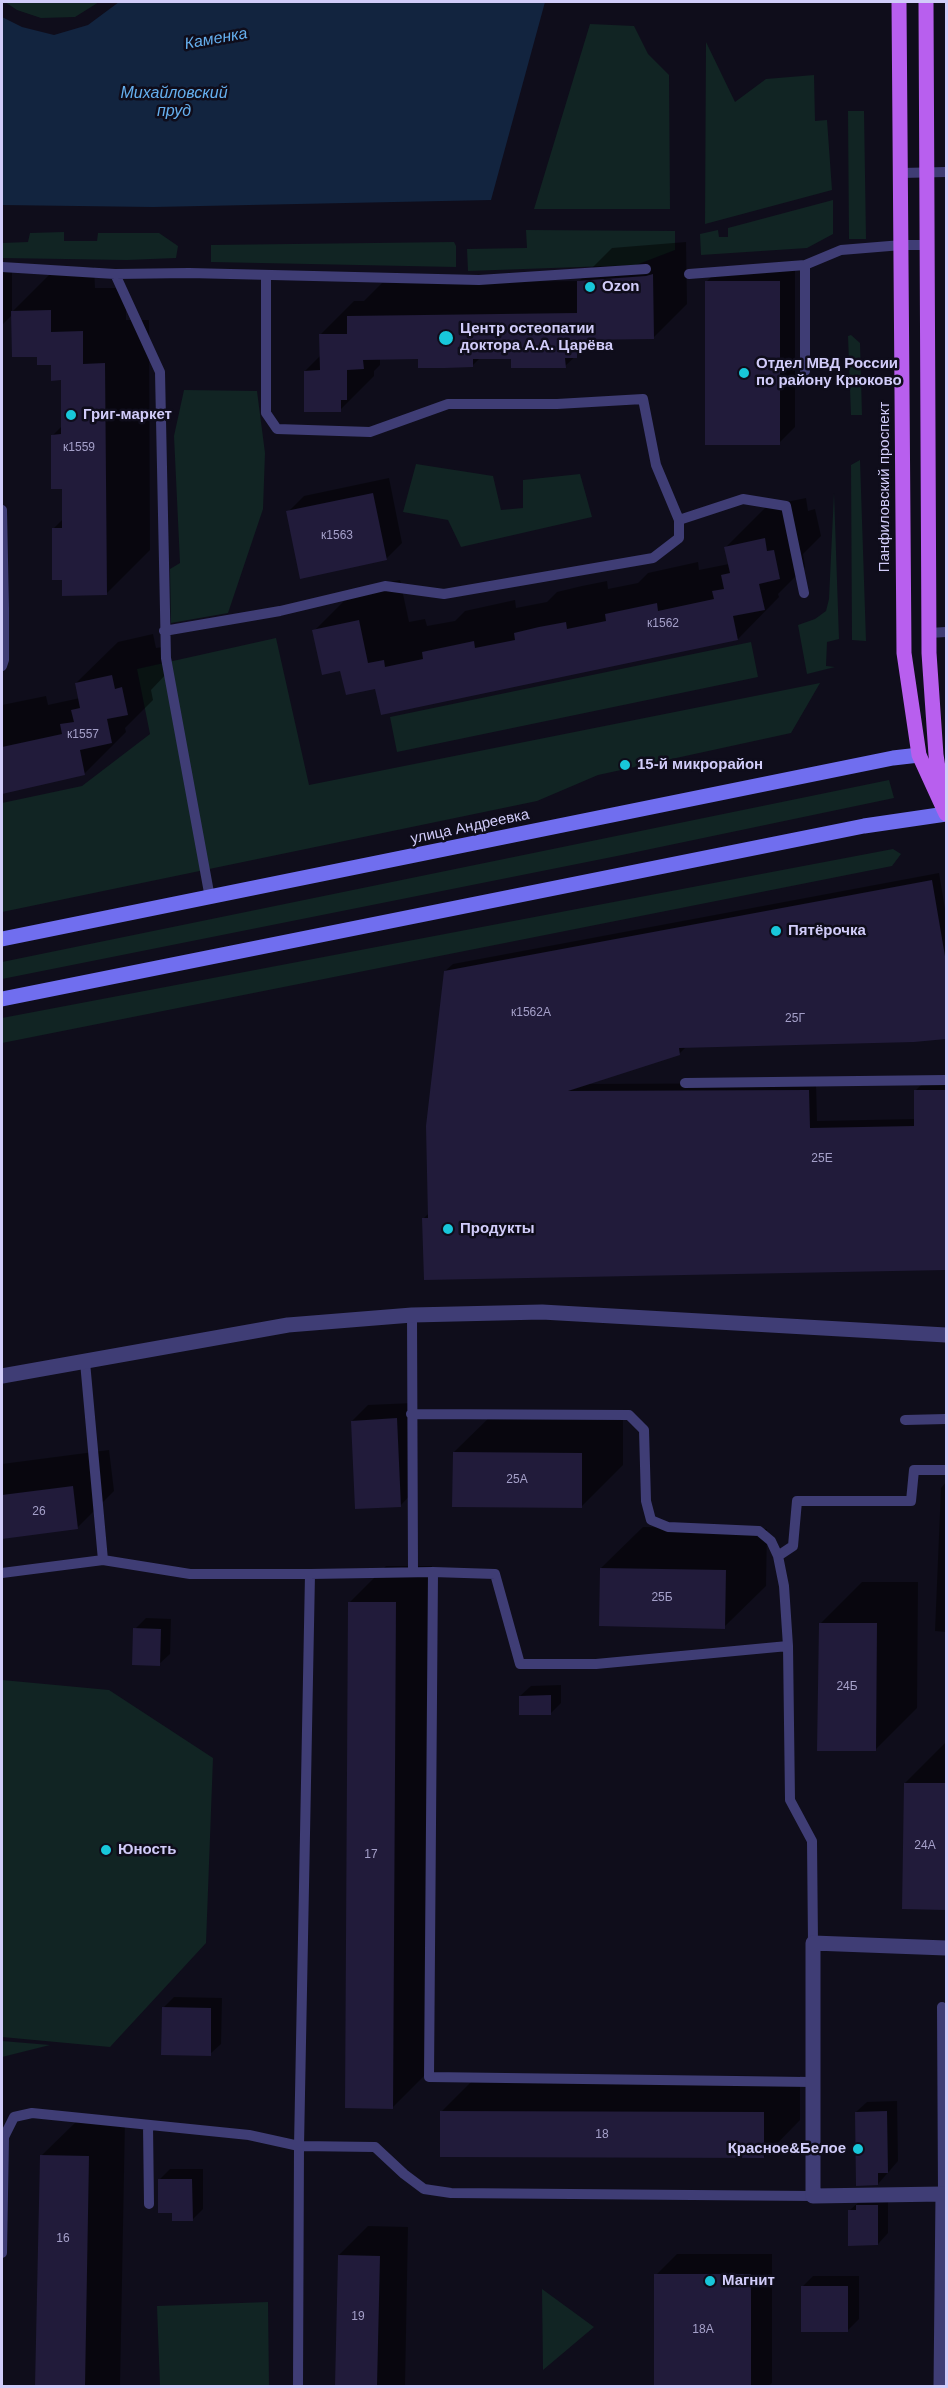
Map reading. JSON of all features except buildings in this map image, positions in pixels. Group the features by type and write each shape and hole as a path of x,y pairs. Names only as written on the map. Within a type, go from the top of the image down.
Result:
{"main road":[{"name":"Панфиловский проспект","path":"900,2 904,653 919,755 946,816"},
{"path":"2,999 864,826 946,816 929,633 926,2"},
{"name":"улица Андреевка","path":"2,939 893,758 941,755"}],"street":[{"path":"2,1376 288,1325 412,1315 542,1312 946,1335"},
{"path":"941,2386 943,2194 813,2196 813,1942 946,1948"}],"lane":[{"path":"901,173 946,172"},
{"path":"689,274 805,265 841,250 927,245"},
{"path":"805,265 805,371"},
{"path":"2,267 115,274 479,279 646,269"},
{"path":"115,274 160,372 166,658 210,898"},
{"path":"164,631 280,610 385,586 444,594 652,558 679,538 679,520 656,465 643,399 557,404 448,404 370,432 278,429 266,413 266,276"},
{"path":"679,520 743,499 786,506 804,593"},
{"path":"2,510 4,608 2,666"},
{"path":"929,633 946,632"},
{"path":"685,1083 946,1080"},
{"path":"412,1315 413,1572"},
{"path":"85,1362 103,1560"},
{"path":"411,1414 629,1415 644,1430 646,1501 651,1520 668,1527 759,1532 771,1541 778,1556 784,1586 788,1646 790,1800 812,1841 813,1942"},
{"path":"904,1420 946,1419"},
{"path":"778,1556 793,1546 797,1501 911,1501 914,1470 946,1470"},
{"path":"2,1573 103,1560 190,1574 413,1572 495,1574 520,1664 596,1664 788,1646"},
{"path":"433,1572 429,2077 813,2082"},
{"path":"298,2386 299,2146 310,1574"},
{"path":"942,2007 943,2194"},
{"path":"2,2253 4,2137 14,2117 32,2113 249,2135 299,2146 375,2146 404,2174 424,2189 451,2193 813,2196"},
{"path":"148,2125 149,2204"}],"green space":[{"path":"5,2 99,2 75,17 41,18 17,10"},
{"path":"590,24 634,26 648,54 669,75 670,209 534,209"},
{"path":"706,42 735,102 766,79 814,75 815,121 827,120 832,190 705,224"},
{"path":"848,111 864,111 866,239 849,239"},
{"path":"833,200 833,234 807,248 701,255 700,234 718,230 719,237 728,237 728,228"},
{"path":"526,230 675,231 675,250 636,265 468,271 467,249 527,248"},
{"path":"64,232 64,241 97,241 98,233 159,233 178,246 176,258 127,260 2,258 2,243 28,242 30,233"},
{"path":"454,242 456,267 211,262 211,245"},
{"path":"851,335 860,343 862,415 851,415 848,336"},
{"path":"184,390 257,391 265,453 263,509 228,613 171,623 170,569 180,563 174,436"},
{"path":"860,460 866,641 852,640 851,465"},
{"path":"416,464 493,476 501,510 523,508 523,480 580,474 592,517 461,547 448,520 403,512"},
{"path":"834,493 839,639 827,642 826,666 835,667 807,674 798,625 815,619 826,611 829,599"},
{"path":"276,638 309,785 820,683 791,733 598,775 537,801 2,912 2,803 82,786 150,734 137,669"},
{"path":"751,642 758,677 397,752 390,717"},
{"path":"889,780 894,798 2,979 2,962"},
{"path":"893,849 901,854 892,866 2,1043 2,1018"},
{"name":"Юность","path":"2,1680 109,1690 213,1758 206,1943 110,2047 2,2037"},
{"path":"2,2041 50,2045 2,2057"},
{"path":"542,2289 594,2327 543,2370"},
{"path":"268,2302 269,2386 160,2386 157,2306"}],"water":[{"name":"Михайловский пруд","path":"119,2 545,2 491,200 153,207 2,205 2,17 22,27 54,35 88,25"}],"place":[{"name":"Ozon","path":"590,287"},
{"name":"Центр остеопатии доктора А.А. Царёва","path":"446,338"},
{"name":"Отдел МВД России по району Крюково","path":"744,373"},
{"name":"Григ-маркет","path":"71,415"},
{"name":"15-й микрорайон","path":"625,765"},
{"name":"Пятёрочка","path":"776,931"},
{"name":"Продукты","path":"448,1229"},
{"name":"Юность","path":"106,1850"},
{"name":"Красное&Белое","path":"858,2149"},
{"name":"Магнит","path":"710,2281"}],"water label":[{"name":"Каменка","path":"216,39"}]}
